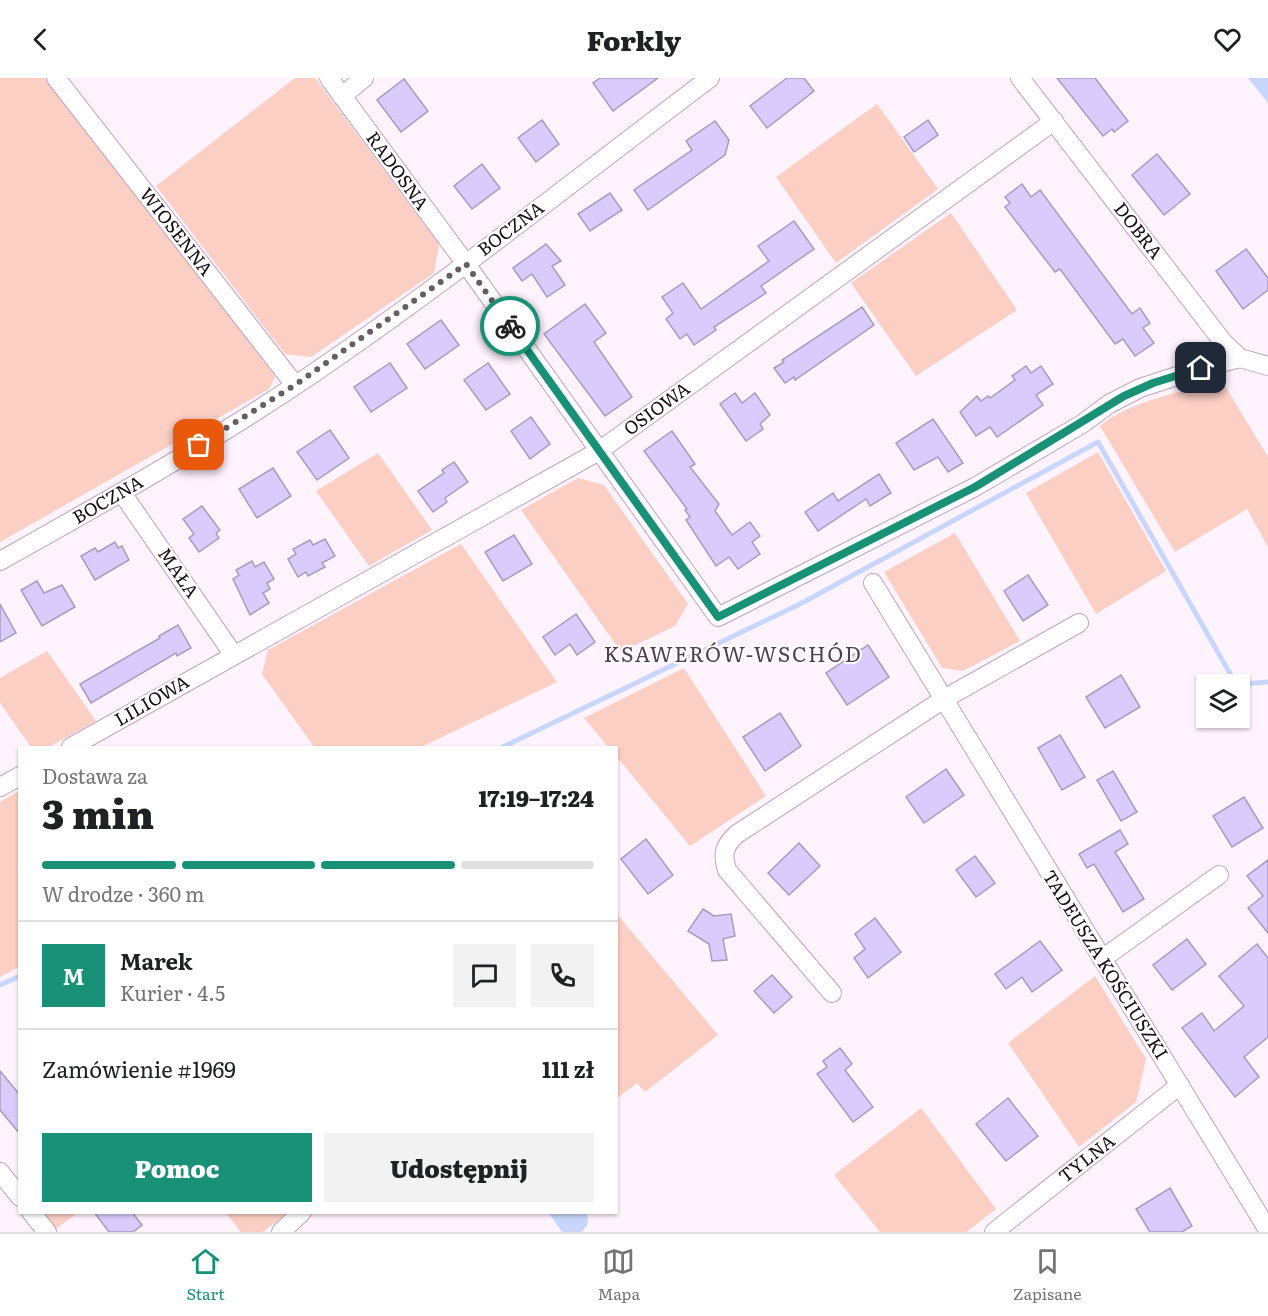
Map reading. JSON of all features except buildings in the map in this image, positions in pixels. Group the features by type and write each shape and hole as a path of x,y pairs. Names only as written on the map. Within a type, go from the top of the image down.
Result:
{"street":[{"name":"WIOSENNA","path":"56,78 295,385"},
{"name":"RADOSNA","path":"329,78 466,264 718,617 975,487 1082,424 1109,404 1140,388 1240,358"},
{"path":"342,96 364,78"},
{"name":"BOCZNA","path":"0,561 122,493 295,385 466,264 711,78"},
{"name":"DOBRA","path":"1020,78 1223,342 1240,358 1268,366"},
{"name":"OSIOWA","path":"233,654 599,451 1054,121"},
{"name":"MAŁA","path":"122,493 233,654"},
{"name":"TADEUSZA KOŚCIUSZKI","path":"873,583 1268,1230"},
{"path":"832,993 727,870 723,860 726,845 737,834 944,699 1079,623"},
{"name":"LILIOWA","path":"73,746 233,654"},
{"path":"0,787 18,777"},
{"path":"1101,959 1220,875"},
{"name":"TYLNA","path":"994,1232 1180,1085"},
{"path":"0,1172 18,1194"},
{"path":"33,1214 47,1232"},
{"path":"281,1232 300,1214"}],"shaded area":[{"path":"0,78 49,78 272,368 275,377 269,389 0,542"},
{"path":"295,78 315,78 439,244 434,273 311,357 285,354 156,186"},
{"path":"877,104 938,189 836,263 776,177"},
{"path":"951,213 1017,310 916,376 851,283"},
{"path":"1222,381 1268,457 1268,547 1247,509 1175,552 1100,426 1112,417 1142,403"},
{"path":"1098,452 1166,571 1096,614 1026,493"},
{"path":"378,453 432,530 369,566 316,491"},
{"path":"578,478 604,485 688,604 675,626 621,652 521,510"},
{"path":"955,533 1020,641 963,671 942,668 884,572"},
{"path":"461,544 557,682 423,746 313,746 262,674 268,650"},
{"path":"47,651 96,721 51,746 30,746 0,703 0,678"},
{"path":"684,668 766,796 690,846 618,758 618,746 607,746 584,718"},
{"path":"18,792 18,968 0,977 0,802"},
{"path":"618,915 718,1035 645,1092 637,1083 618,1097"},
{"path":"1095,976 1146,1059 1136,1102 1079,1147 1008,1043"},
{"path":"921,1108 996,1209 966,1232 880,1232 834,1175"},
{"path":"42,1214 76,1214 54,1230"},
{"path":"227,1214 286,1214 263,1232 241,1232"}],"water":[{"path":"1248,78 1268,78 1268,103"},
{"path":"549,1214 587,1214 588,1224 582,1232 562,1232"}],"waterway":[{"path":"505,746 800,604 1098,442 1232,677 1242,684 1268,682"},
{"path":"0,985 18,977"}],"way so far":[{"path":"199,445 295,385 466,264 510,326"}],"district":[{"name":"KSAWERÓW-WSCHÓD","path":"733,655"}],"route":[{"path":"510,326 718,617 975,487 1082,424 1124,396 1166,378 1201,368"}]}
